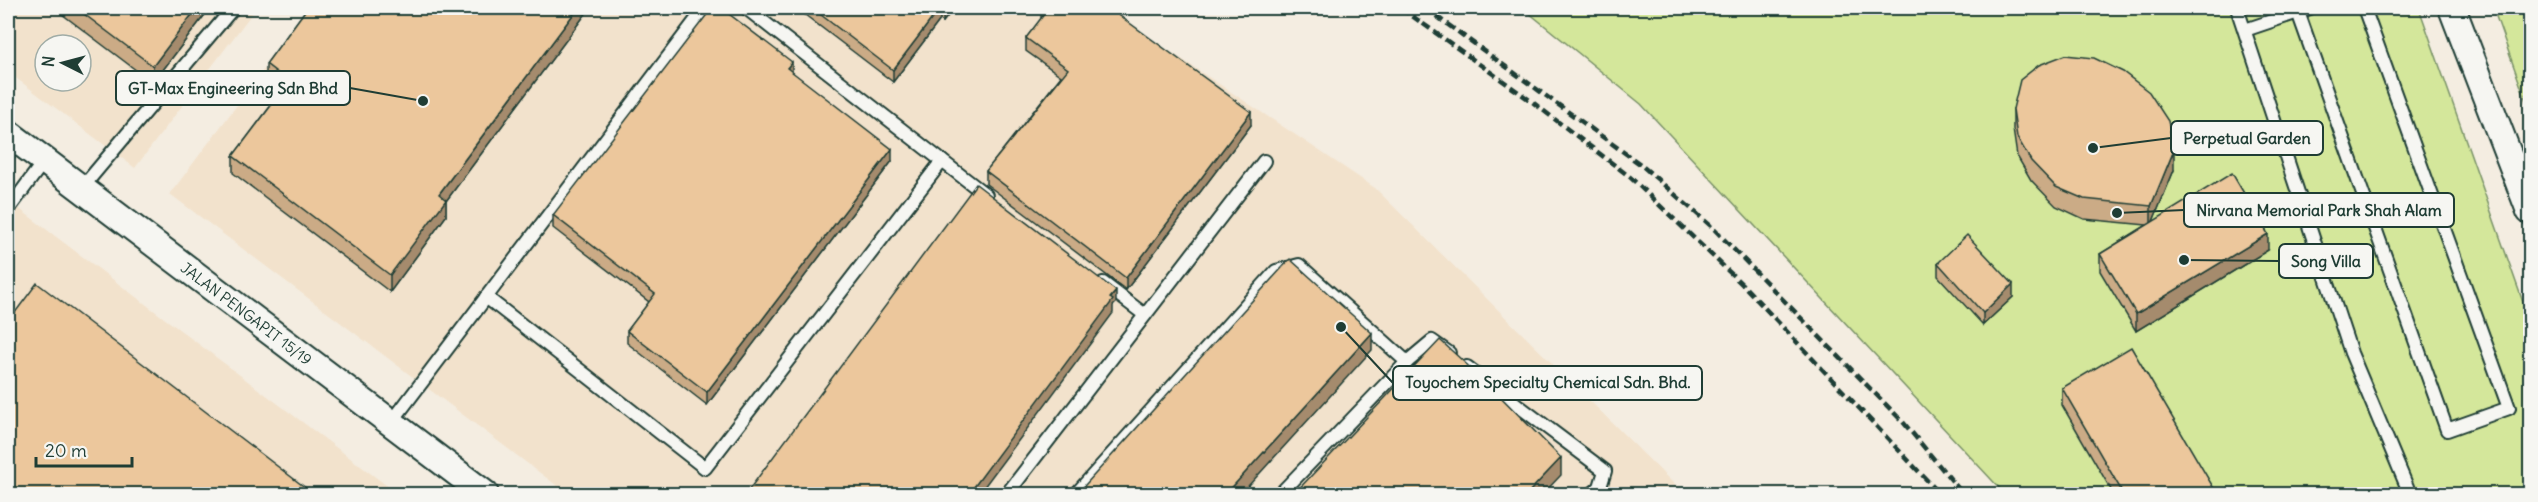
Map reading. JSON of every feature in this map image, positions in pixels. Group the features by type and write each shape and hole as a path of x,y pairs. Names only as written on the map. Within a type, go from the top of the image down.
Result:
{"street":[{"path":"2452,8 2530,211"},
{"name":"JALAN PENGAPIT 15/19","path":"8,133 485,495"}],"lane":[{"path":"81,189 233,8"},
{"path":"391,423 705,8"},
{"path":"746,8 998,203"},
{"path":"2236,8 2351,353 2410,495"},
{"path":"2245,30 2310,8"},
{"path":"2298,12 2447,430 2509,408 2364,8"},
{"path":"8,210 44,161"},
{"path":"486,297 705,468 942,161"},
{"path":"1007,495 1264,161"},
{"path":"1076,495 1276,271 1299,266 1407,362"},
{"path":"1090,273 1145,315"},
{"path":"1280,495 1407,362 1432,341 1605,471 1599,487 1592,495"}],"shaded area":[{"path":"8,8 256,8 135,168 36,93 93,93 93,33 33,33 33,91 8,72"},
{"path":"310,8 1105,8 1375,188 1684,494 568,494 170,194"},
{"path":"8,200 55,236 398,494 8,494"}],"green space":[{"path":"1523,8 2419,8 2530,322 2530,494 2005,494 1641,104"},
{"path":"2493,8 2530,8 2530,112"}],"building":[{"path":"76,8 197,8 153,66"},
{"path":"307,8 578,8 439,194 446,200 390,275 233,156 289,82 266,64"},
{"path":"712,8 721,8 792,62 787,68 892,149 707,392 627,331 655,294 553,215"},
{"path":"812,8 940,8 893,70"},
{"path":"1042,8 1109,8 1251,112 1126,278 986,171 1068,69 1026,38 1045,13"},
{"path":"2065,55 2094,58 2123,72 2149,92 2168,121 2174,150 2151,206 2084,199 2056,187 2031,161 2017,137 2013,109 2020,80 2039,65"},
{"path":"2232,173 2268,234 2136,314 2100,254"},
{"path":"976,184 1116,291 1110,298 1113,300 968,495 745,495"},
{"path":"1967,235 2013,284 1983,313 1938,263"},
{"path":"1290,259 1372,333 1225,495 1076,495"},
{"path":"37,283 315,495 8,495 8,322"},
{"path":"1440,340 1488,384 1561,458 1526,495 1293,495"},
{"path":"2131,347 2216,492 2211,495 2124,495 2062,388"}],"railway":[{"path":"1401,8 1531,101 1630,177 1744,286 1940,494"},
{"path":"1425,8 1640,164 1711,226 1903,422 1963,494"}],"place":[{"name":"GT-Max Engineering Sdn Bhd","path":"423,101"},
{"name":"Perpetual Garden","path":"2093,148"},
{"name":"Nirvana Memorial Park Shah Alam","path":"2117,213"},
{"name":"Song Villa","path":"2184,260"},
{"name":"Toyochem Specialty Chemical Sdn. Bhd.","path":"1341,327"}]}
